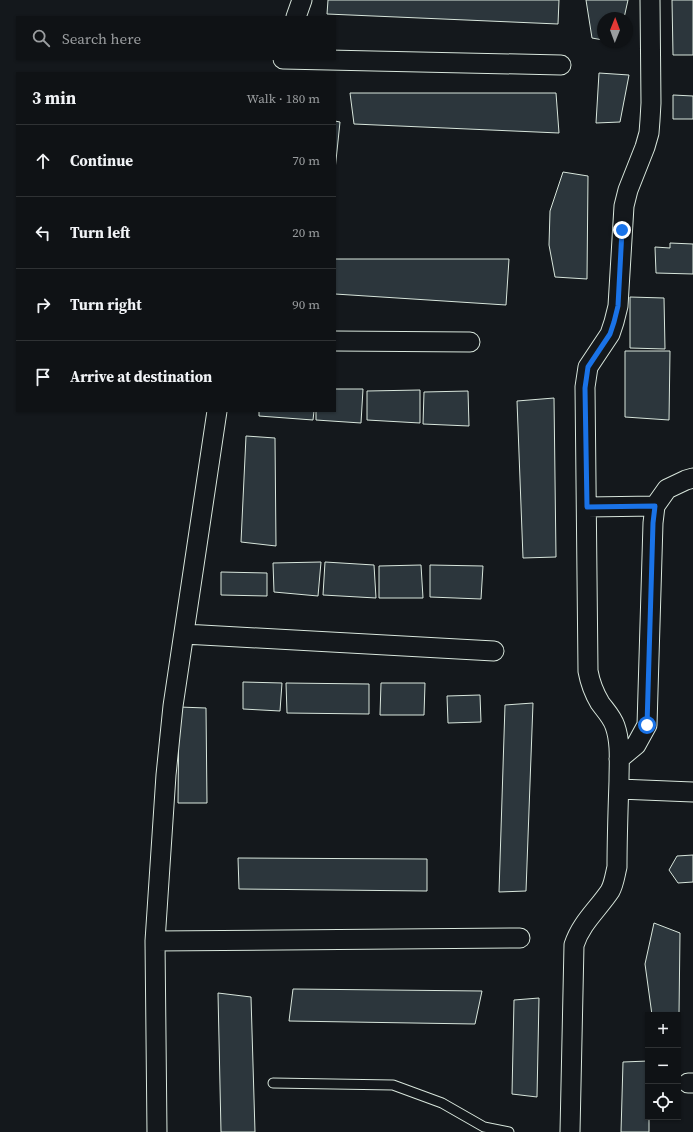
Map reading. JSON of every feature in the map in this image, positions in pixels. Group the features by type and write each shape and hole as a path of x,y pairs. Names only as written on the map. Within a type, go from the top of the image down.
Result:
{"street":[{"path":"296,16 302,0"},
{"path":"570,1132 574,945 577,934 610,891 615,875 617,867 619,789 618,739 615,725 594,692 588,671 585,388 588,367 610,334 614,322 618,306 624,206 628,190 646,148 649,133 651,103 650,0"},
{"path":"280,72 283,60"},
{"path":"329,60 561,65"},
{"path":"336,341 470,342"},
{"path":"157,1132 155,941 158,873 166,775 173,706 217,412"},
{"path":"619,759 636,745 647,725 653,523 655,506 667,489 693,478"},
{"path":"587,507 655,506"},
{"path":"184,634 494,651"},
{"path":"619,789 693,792"},
{"path":"155,941 520,938"}],"lane":[{"path":"273,1083 393,1085 442,1103 484,1127 509,1132"}],"building":[{"path":"328,0 559,0 558,24 327,14"},
{"path":"586,0 628,0 625,12 597,12 597,39 592,38"},
{"path":"672,0 693,0 693,55 673,55"},
{"path":"599,73 629,75 620,122 596,123"},
{"path":"350,93 556,93 559,133 354,124"},
{"path":"673,95 693,96 693,119 673,119"},
{"path":"336,121 340,122 336,160"},
{"path":"563,172 588,176 587,279 555,277 549,245 550,211"},
{"path":"670,243 693,244 693,274 656,273 655,247 670,248"},
{"path":"336,259 509,259 506,305 336,294"},
{"path":"630,297 664,298 665,349 630,348"},
{"path":"625,351 670,351 669,420 625,417"},
{"path":"336,389 363,389 361,423 316,420 316,412 336,412"},
{"path":"420,390 420,423 367,420 367,391"},
{"path":"468,391 469,426 423,424 424,392"},
{"path":"554,398 556,557 523,558 517,401"},
{"path":"259,412 314,412 313,420 259,416"},
{"path":"246,436 275,438 276,546 241,542"},
{"path":"321,562 318,596 274,592 273,563"},
{"path":"325,562 374,565 376,598 323,595"},
{"path":"421,565 423,598 379,598 379,566"},
{"path":"430,565 483,566 481,599 430,597"},
{"path":"221,572 267,573 267,596 221,595"},
{"path":"243,682 282,683 280,711 243,709"},
{"path":"286,683 369,684 369,714 287,713"},
{"path":"381,683 425,683 424,715 380,715"},
{"path":"480,695 481,722 448,723 447,696"},
{"path":"533,703 526,891 499,892 505,705"},
{"path":"179,707 206,708 207,803 178,803"},
{"path":"693,855 693,882 678,883 669,870 677,856"},
{"path":"238,858 427,859 427,891 239,889"},
{"path":"654,923 680,933 679,1012 652,1012 645,964"},
{"path":"293,989 482,991 475,1024 289,1021"},
{"path":"218,993 251,997 255,1132 221,1132"},
{"path":"539,998 537,1097 512,1094 514,1000"},
{"path":"645,1061 645,1120 649,1120 649,1132 621,1132 623,1062"}],"route":[{"path":"622,230 618,306 610,334 588,367 586,376 587,507 655,506 653,523 647,725"}]}
